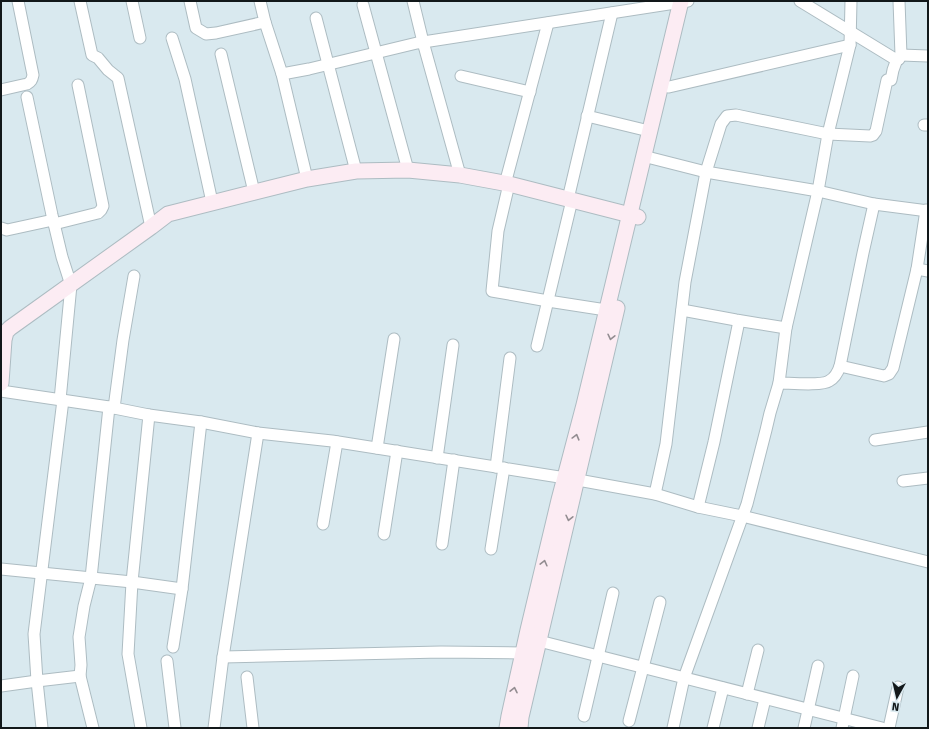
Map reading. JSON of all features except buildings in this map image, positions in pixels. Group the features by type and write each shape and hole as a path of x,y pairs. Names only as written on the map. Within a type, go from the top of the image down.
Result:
{"street":[{"path":"1,90 27,84 32,80 33,75 18,1"},
{"path":"80,1 92,55 98,58 108,70 118,78 151,227"},
{"path":"132,1 140,38"},
{"path":"190,1 196,28 206,34 265,22"},
{"path":"260,1 265,22 282,74 307,178"},
{"path":"413,1 460,175"},
{"path":"800,1 895,59 899,57 928,56"},
{"path":"673,728 684,678 747,504 779,383 786,328 818,191 828,134 850,45 852,1"},
{"path":"655,494 666,444 685,282 706,172 721,124 727,116 736,115 828,134 873,135 876,131 889,80 899,57 899,1"},
{"path":"282,74 423,42 685,2"},
{"path":"507,728 508,716 523,653 571,479 648,157 669,87 685,2"},
{"path":"648,157 649,130 685,2"},
{"path":"363,5 408,170"},
{"path":"537,346 570,200 587,116 612,13"},
{"path":"316,18 356,171"},
{"path":"548,23 507,184 498,231 492,291 606,310"},
{"path":"172,38 185,79 212,202"},
{"path":"669,87 850,45"},
{"path":"221,54 254,192"},
{"path":"461,76 530,92"},
{"path":"1,228 7,230 54,222 98,213 101,210 103,206 78,85"},
{"path":"27,97 62,257 71,285 62,400 34,634 42,728"},
{"path":"587,116 649,130"},
{"path":"648,157 706,172 818,191 874,204 927,211 923,270 893,368 889,374 884,376 840,366"},
{"path":"1,382 3,340 6,332 10,328 168,214 212,202 307,178 356,171 408,170 460,175 507,184 634,216"},
{"path":"779,383 816,383 829,381 836,375 840,366 862,253 874,204"},
{"path":"520,728 521,717 539,641 584,405 606,310 634,216"},
{"path":"93,728 80,676 81,665 79,637 84,606 91,578 111,408 134,276"},
{"path":"682,310 786,328"},
{"path":"698,507 714,442 740,320"},
{"path":"377,448 394,339"},
{"path":"437,458 453,345"},
{"path":"491,549 510,358"},
{"path":"1,391 258,432 337,442 500,467 655,494 698,507 742,516 928,562"},
{"path":"141,728 128,654 132,582 149,415"},
{"path":"174,647 201,422"},
{"path":"214,728 258,432"},
{"path":"875,440 928,432"},
{"path":"323,524 337,442"},
{"path":"384,534 397,451"},
{"path":"442,544 454,460"},
{"path":"903,480 928,478"},
{"path":"1,569 132,582 182,589"},
{"path":"584,716 613,593"},
{"path":"629,721 660,602"},
{"path":"539,641 808,709 843,723 882,728"},
{"path":"747,694 758,650"},
{"path":"224,657 442,652 523,653"},
{"path":"167,660 175,728"},
{"path":"804,728 818,666"},
{"path":"1,686 80,676"},
{"path":"843,723 853,676"},
{"path":"247,677 253,728"},
{"path":"889,728 898,687"},
{"path":"713,728 723,688"},
{"path":"758,728 765,699"}]}
